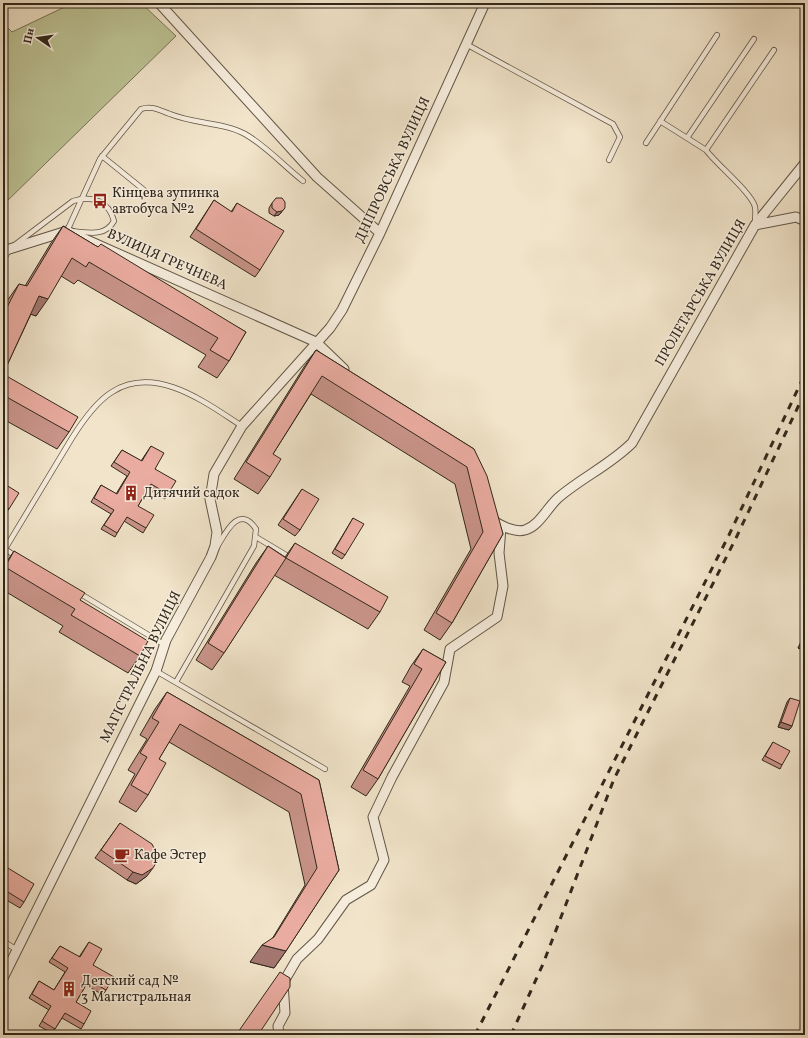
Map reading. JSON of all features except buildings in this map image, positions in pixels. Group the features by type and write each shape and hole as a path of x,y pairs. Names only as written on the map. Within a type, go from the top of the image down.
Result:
{"street":[{"path":"159,3 317,177 380,233"},
{"name":"ДНІПРОВСЬКА ВУЛИЦЯ","path":"316,342 330,328 342,310 380,233 485,3"},
{"name":"ПРОЛЕТАРСЬКА ВУЛИЦЯ","path":"501,526 523,531 532,527 559,497 618,457 632,443 755,225 805,163"},
{"path":"755,225 796,217 805,221"},
{"path":"6,250 67,231"},
{"name":"ВУЛИЦЯ ГРЕЧНЕВА","path":"67,231 316,342"},
{"path":"316,342 334,361 351,375"},
{"name":"МАГІСТРАЛЬНА ВУЛИЦЯ","path":"3,978 156,671 165,645 211,557 217,532 210,499 210,488 214,474 242,426 316,342"},
{"path":"280,1035 278,1026 286,1013 283,982 297,959 318,939 346,900 371,885 384,860 373,817 392,777 444,682 450,649 497,617 503,586 499,553 501,526 490,518 487,513"}],"lane":[{"path":"646,143 717,35"},
{"path":"687,138 754,39"},
{"path":"466,44 613,124 620,137 609,160"},
{"path":"706,150 774,50"},
{"path":"3,260 6,250 73,201 83,198 92,198 100,201 112,214 114,221 110,228 103,232 67,231 83,198 89,180 102,156 141,109 147,107 154,108 174,116 238,131 252,139 303,181"},
{"path":"660,121 706,150 715,162 736,181 755,206 755,225"},
{"path":"102,156 144,190"},
{"path":"24,561 4,549 76,432 111,392 120,387 145,383 171,387 195,396 242,426"},
{"path":"176,682 249,554 256,537 256,529 252,522 244,519 237,520 231,525 211,557"},
{"path":"256,537 296,561"},
{"path":"71,589 165,645"},
{"path":"156,671 325,769"},
{"path":"3,941 17,950"}],"green space":[{"path":"73,3 141,3 176,36 3,205 3,23 12,32"}],"railway":[{"path":"475,1035 729,535 805,374"},
{"path":"511,1035 543,964 614,779 736,538 805,392"}],"place":[{"name":"Кінцева зупинка автобуса №2","path":"100,201"},
{"name":"Дитячий садок","path":"131,493"},
{"name":"Кафе Эстер","path":"122,855"},
{"name":"Детский сад № 3 Магистральная","path":"69,989"}]}
